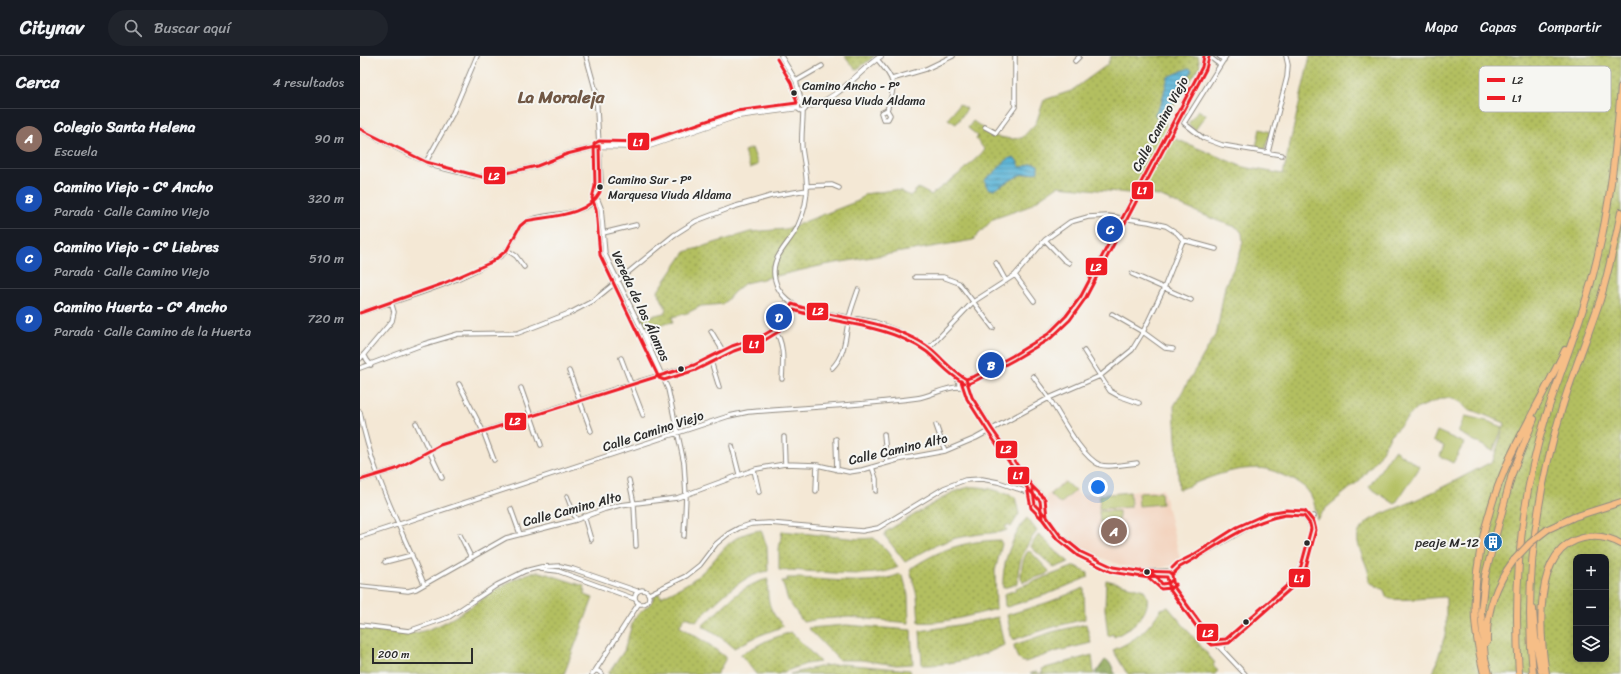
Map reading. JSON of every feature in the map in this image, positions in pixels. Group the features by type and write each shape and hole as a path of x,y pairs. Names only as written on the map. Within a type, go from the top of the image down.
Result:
{"highway":[{"path":"1519,674 1517,599 1519,549 1527,496 1546,418 1595,269 1607,212 1615,156 1621,87"},
{"path":"1533,674 1529,615 1536,525 1546,466 1562,408 1600,300 1616,240 1621,212"},
{"path":"1484,674 1476,632 1474,597 1480,552 1491,507 1511,456 1546,390 1583,308"},
{"path":"1490,674 1486,658 1481,618 1485,576 1512,474 1546,390"},
{"path":"1490,674 1487,650 1490,612 1498,587 1505,572 1514,560 1530,543 1548,529 1574,517 1621,502"},
{"path":"1546,674 1542,639 1542,610 1545,584 1551,564 1562,549 1579,539 1600,537 1612,539 1621,544"},
{"path":"1534,547 1533,613 1535,636 1542,674"}],"street":[{"path":"426,162 452,115 477,56"},
{"path":"360,313 465,275 496,259 507,250 522,224 531,220 581,210 597,198 600,187 596,92 586,56"},
{"path":"781,56 796,81 802,103 805,104 806,107"},
{"path":"892,79 926,69 953,56"},
{"path":"986,127 996,133 1015,107 1015,56"},
{"path":"1075,61 1079,56"},
{"path":"1205,56 1210,57 1220,65"},
{"name":"Calle Camino Viejo","path":"1202,67 1205,56"},
{"path":"1219,56 1224,60"},
{"path":"1226,56 1184,123 1203,138 1222,145 1282,155"},
{"path":"1268,152 1287,77 1288,65 1286,56"},
{"path":"360,129 426,162 475,176 489,177 537,166 567,154 599,146 646,147 737,116 800,110 835,95 879,57 892,79 893,93 887,110"},
{"name":"Calle Camino Viejo","path":"966,381 1048,334 1066,316 1081,296 1202,67 1210,57"},
{"path":"796,81 822,66"},
{"path":"802,103 798,105 800,110 802,147 807,188 804,210 796,229 782,248 773,269 774,278 782,296 792,304 817,313 875,322 896,330 929,348 966,381 972,397 992,429 1040,496 1045,499 1047,517"},
{"path":"360,368 424,344 458,334 518,333 572,312 593,301 674,234 696,221 733,207 770,196 807,188 832,185 839,188"},
{"name":"Vereda de los Álamos","path":"597,198 601,208 602,234 605,254 668,389 684,462 686,496 684,536"},
{"path":"929,348 973,302 1015,275 1046,240 1070,222 1088,217 1108,216 1166,226 1177,233 1183,240 1216,249"},
{"path":"602,234 636,225"},
{"path":"1046,240 1064,260 1069,263"},
{"name":"Calle Camino Alto","path":"360,586 408,591 416,589 492,545 520,534 576,520 584,516 620,505 686,496 739,474 754,470 785,464 817,465 849,472 901,459 945,451 976,438 1049,398 1100,376 1132,350 1143,332 1164,288 1183,240"},
{"path":"507,250 516,256 524,267"},
{"path":"996,263 1006,281"},
{"path":"1132,274 1192,300"},
{"path":"1015,275 1034,301"},
{"path":"915,277 943,278 959,283 993,328"},
{"path":"832,368 836,364 844,348 849,317 858,290"},
{"path":"360,359 392,321 394,312 391,302"},
{"path":"360,480 379,476 396,469 440,445 630,384 681,370 710,358 723,350 762,336 774,329 792,304"},
{"path":"1112,314 1143,332 1165,348 1173,349"},
{"path":"774,329 778,334 783,354 782,379"},
{"path":"711,331 723,350"},
{"path":"1084,351 1110,391 1139,403"},
{"path":"364,354 371,365"},
{"path":"621,358 643,414"},
{"path":"710,358 719,387"},
{"path":"952,369 962,388 972,397"},
{"path":"569,371 591,431"},
{"path":"1033,376 1049,398 1082,451 1100,465 1112,466 1137,463"},
{"path":"947,389 958,382 966,381"},
{"path":"962,388 966,387 966,381"},
{"path":"459,384 483,431 494,460"},
{"path":"521,388 532,415 541,445"},
{"name":"Calle Camino Viejo","path":"360,536 678,434 729,416 748,412 919,398 947,389 962,388"},
{"path":"360,412 361,424 379,476 424,584"},
{"path":"416,422 442,478"},
{"path":"936,425 945,451"},
{"path":"884,434 886,463"},
{"path":"784,437 785,464"},
{"path":"836,439 837,470"},
{"path":"732,446 739,474"},
{"path":"816,491 817,465"},
{"path":"872,467 876,479 876,491"},
{"path":"754,470 759,492"},
{"path":"649,594 686,576 700,564 716,544 728,534 738,528 751,524 769,523 862,531 878,528 944,488 965,480 982,479 1033,494"},
{"path":"628,480 634,504 636,546"},
{"path":"1023,490 1031,484"},
{"path":"1031,484 1035,505 1047,517 1060,535 1081,552 1113,567 1152,573 1162,584 1167,584 1174,587"},
{"path":"567,496 576,520"},
{"path":"1034,500 1036,496 1040,496"},
{"path":"1038,507 1042,507 1045,504"},
{"path":"511,509 520,534"},
{"path":"1167,584 1180,567 1259,520 1281,514 1314,516 1310,524"},
{"path":"584,516 591,540"},
{"path":"1222,650 1226,639 1292,581 1306,555 1311,530 1310,524 1304,516"},
{"path":"460,535 470,557"},
{"path":"385,562 412,555"},
{"path":"360,625 409,631 449,617 497,585 515,575 532,569 550,566 566,568 638,591 643,589 649,594"},
{"path":"532,569 550,569 635,600 642,604 647,602 649,594"},
{"path":"1141,571 1167,571 1172,577 1174,587 1213,640 1245,674"},
{"path":"1158,578 1162,571"},
{"path":"635,600 635,596 638,591"},
{"path":"594,672 639,603"},
{"path":"1213,640 1226,639"},
{"path":"601,662 600,668 602,674"},
{"path":"594,672 598,671 602,674"}],"shaded area":[{"path":"1064,481 1080,495 1163,489 1181,563 1149,569 1123,566 1094,555 1076,543 1051,519 1046,496"}],"green space":[{"path":"845,56 875,56 856,70"},
{"path":"1111,56 1198,56 1200,66 1164,121 1176,139 1243,167 1283,174 1310,56 1621,56 1621,674 1433,674 1446,632 1446,597 1392,599 1387,597 1384,590 1369,582 1368,570 1358,540 1358,535 1361,528 1365,524 1386,512 1432,492 1493,461 1505,423 1466,408 1461,402 1451,398 1442,398 1416,409 1391,435 1377,459 1360,480 1326,508 1317,519 1312,498 1306,489 1295,481 1275,471 1267,469 1256,468 1233,471 1211,477 1179,490 1174,406 1217,332 1225,286 1238,259 1243,242 1242,233 1238,228 1159,196 1058,186 1027,207 993,219 973,240 824,265 745,283 723,304 701,306 687,313 672,317 673,322 643,328 638,319 664,313 666,309 658,291 685,252 750,232 786,229 858,201 865,194 893,190 901,191 910,196 918,188 931,195 963,171 985,150 976,139 978,136 968,128 973,121 994,136 1011,139 1022,138 1036,123 1044,100 1071,91 1107,65"},
{"path":"959,104 967,109 956,124 948,119"},
{"path":"1198,110 1206,115 1195,130 1188,124"},
{"path":"1260,129 1270,132 1265,149 1256,147"},
{"path":"752,148 758,165 750,168 744,151"},
{"path":"1465,416 1487,421 1503,427 1493,451 1458,432"},
{"path":"1437,431 1464,443 1453,463 1440,456 1444,446 1433,441"},
{"path":"1394,450 1420,467 1395,504 1369,487"},
{"path":"1065,482 1075,491 1060,504 1050,494"},
{"path":"969,487 987,488 1015,497 1019,514 1011,527 1008,525 1005,527 1007,530 1001,532 956,538 934,546 905,562 885,536 885,532 953,492"},
{"path":"1130,492 1131,507 1099,509 1100,495"},
{"path":"1161,492 1162,504 1139,506 1138,493"},
{"path":"1099,511 1119,511 1119,521 1100,522"},
{"path":"1027,518 1037,531 1022,556 1017,584 1003,588 1005,565 1011,545 1023,522"},
{"path":"761,530 767,547 768,571 757,574 738,584 696,621 686,617 679,626 710,645 725,657 725,660 717,674 608,674 624,651 634,618 651,603 655,595 659,593 661,597 687,584 696,578 726,546 740,536 749,532"},
{"path":"782,531 858,539 874,538 887,551 898,567 887,571 857,574 779,570 779,549"},
{"path":"1039,534 1069,562 1054,568 1031,547"},
{"path":"1000,540 1002,544 995,571 996,609 947,621 927,623 919,622 917,596 910,569 932,556 953,547 975,542"},
{"path":"1028,551 1031,552 1049,571 1047,574 1023,582 1021,579 1023,561"},
{"path":"1075,566 1088,573 1088,577 1048,594 1007,607 1005,606 1004,594"},
{"path":"533,572 541,572 584,586 585,595 593,598 564,674 360,674 360,627 411,633 431,628 446,622 517,578"},
{"path":"900,574 903,576 908,595 909,623 849,617 803,622 788,600 782,581 787,581 787,578 800,578 859,581 887,578"},
{"path":"768,579 768,599 770,605 779,621 784,626 758,636 734,648 703,626 725,604 741,591 758,582"},
{"path":"1106,580 1144,590 1147,597 1147,605 1140,618 1127,630 1114,637 1113,634 1108,636 1105,609"},
{"path":"1084,588 1085,619 1012,640 1007,615 1049,602"},
{"path":"1168,607 1215,663 1213,665 1218,671 1215,674 1128,674 1126,672 1113,650 1128,643 1141,634 1152,623 1161,609"},
{"path":"998,617 1004,645 964,660 943,664 922,665 920,631"},
{"path":"1086,624 1091,643 1058,651 1025,662 1017,657 1014,645 1052,632"},
{"path":"846,625 911,630 913,664 896,665 861,660 839,660 808,628"},
{"path":"791,632 820,662 806,664 778,674 756,674 741,655 768,640"},
{"path":"1092,655 1094,674 1039,674 1043,672 1042,669"},
{"path":"1105,660 1111,664 1115,674 1095,674"},
{"path":"842,664 910,670 911,674 790,674 823,666"},
{"path":"1037,671 1039,674 1030,674"}],"water":[{"path":"1189,68 1192,71 1176,98 1166,111 1156,117 1155,113 1161,104 1168,77"},
{"path":"1013,157 1016,159 1020,167 1033,163 1038,165 1038,172 1020,175 993,190 988,188 985,180 987,177 995,172 1005,161"}],"transit line":[{"name":"L2","path":"966,379 975,376 1012,356 1048,334 1066,316 1081,296 1202,67 1204,56"},
{"name":"L1","path":"968,384 1014,360 1051,338 1070,320 1085,299 1206,69 1209,57"},
{"name":"L1","path":"777,59 791,83 797,103 736,111 645,142 599,141 594,144 595,186 592,198 596,209 600,255 659,378 664,380 696,370 734,351 765,340 778,332 794,310 822,318 864,326 892,334 906,340 927,352 949,372 964,383"},
{"name":"L2","path":"360,129 426,162 482,177 489,177 537,166 567,154 599,146 600,192 587,206 568,214 526,221 520,226 507,250 492,262 442,284 360,313"},
{"name":"L2","path":"360,480 396,469 440,445 694,365 732,346 762,336 774,329 792,304 806,309 865,321 893,329 907,335 920,341 952,369 966,379"},
{"name":"L2","path":"966,379 972,397 992,429 1032,486 1045,499 1047,517"},
{"name":"L1","path":"961,381 967,399 988,432 1028,489 1040,501 1042,518"},
{"name":"L2","path":"1032,486 1035,505 1047,517 1060,535 1081,552 1113,567 1151,573 1158,578 1162,584 1169,583 1172,580"},
{"name":"L1","path":"1027,487 1031,508 1043,520 1057,539 1078,556 1111,572 1149,578 1161,589 1171,588 1176,584"},
{"name":"L1","path":"1141,576 1167,577 1170,590 1206,640 1212,645 1229,643 1296,584 1306,567 1316,530 1314,522 1305,511 1286,510 1268,513 1237,527 1193,555 1177,563 1172,568"},
{"name":"L2","path":"1286,515 1304,516 1310,524 1311,529 1301,566 1292,581 1226,639 1213,640 1174,587 1172,575 1180,567 1231,536 1257,523 1286,515"},
{"name":"L2","path":"1141,571 1169,572 1172,575"}],"place":[{"name":"Camino Ancho - Pº Marquesa Viuda Aldama","path":"794,93"},
{"name":"Camino Sur - Pº Marquesa Viuda Aldama","path":"600,187"},
{"name":"Camino Viejo - Cº Liebres","path":"1110,229"},
{"name":"Camino Huerta - Cº Ancho","path":"779,317"},
{"name":"Camino Viejo - Cº Ancho","path":"991,365"},
{"name":"Colegio Santa Helena","path":"1114,531"},
{"name":"peaje M-12","path":"1493,542"}],"district":[{"name":"La Moraleja","path":"561,97"}]}
